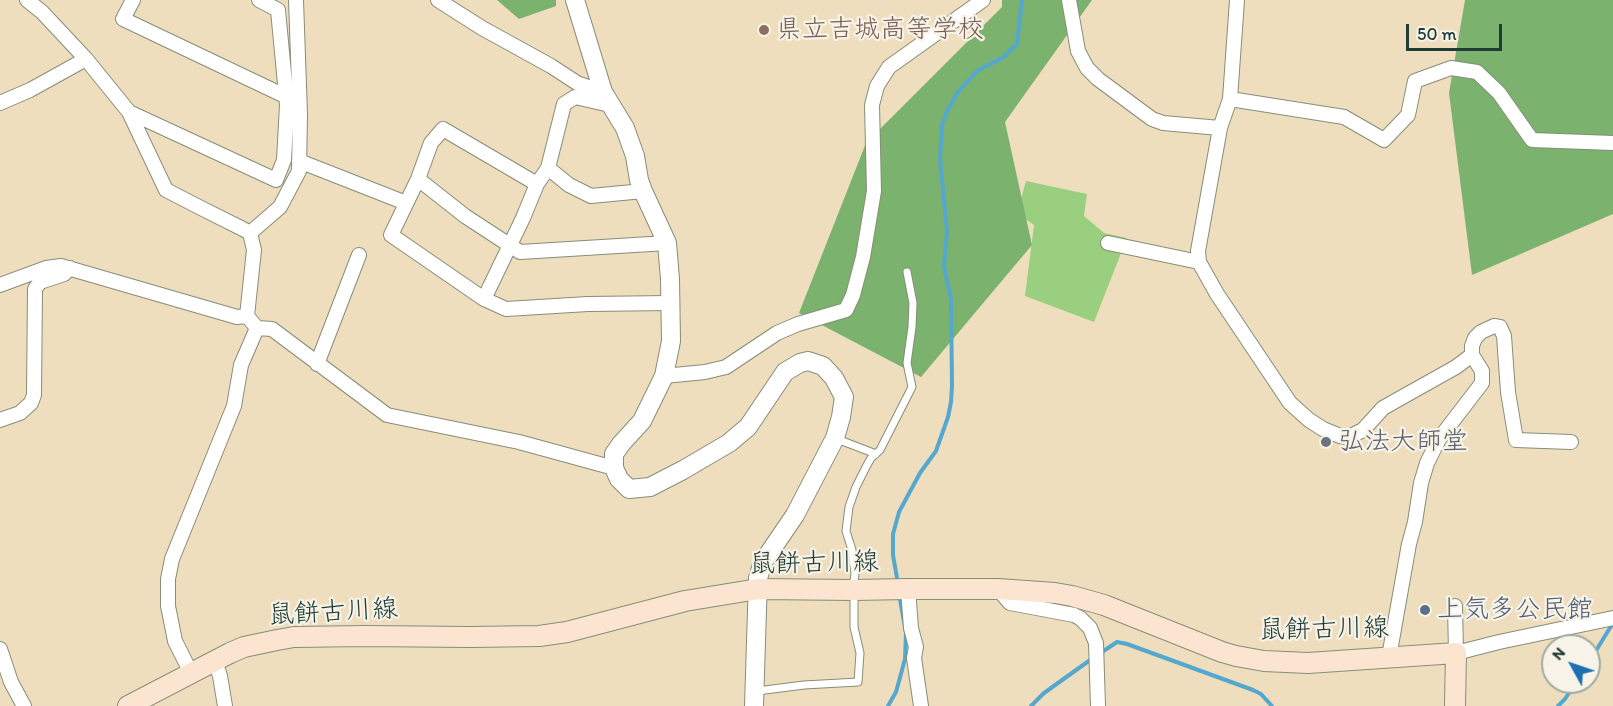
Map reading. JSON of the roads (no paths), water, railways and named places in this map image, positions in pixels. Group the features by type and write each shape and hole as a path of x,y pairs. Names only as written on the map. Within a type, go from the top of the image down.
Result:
{"main road":[{"name":"鼠餅古川線","path":"128,706 244,648 294,637 539,636 685,601 758,589 854,585 902,589 998,589 1055,593 1087,600 1222,652 1283,663 1456,653"},
{"path":"1455,706 1456,653"}],"street":[{"path":"27,0 42,12 87,60 129,112 166,190 250,233 254,250 247,316 257,328 272,329 387,415 519,442 614,468"},
{"path":"133,0 123,20 287,97"},
{"path":"129,112 276,180 284,160 287,105 278,10 259,0"},
{"path":"250,233 280,207 299,171 300,114 296,0"},
{"path":"438,0 482,28 607,98"},
{"path":"575,0 607,98 625,128 635,156 643,191 667,243 670,279 670,341 664,376 642,421 614,454 614,468 619,479 629,489 650,487 729,443 748,427 785,372 800,363 808,361 823,366 834,378 844,398 842,417 835,438 795,515 763,562 758,578 754,699"},
{"path":"664,376 705,372 726,367 777,333 798,324 846,310 853,295 863,257 874,191 872,105 877,86 889,67 983,0"},
{"path":"1070,0 1078,51 1087,68 1098,79 1152,119 1163,123 1220,128"},
{"path":"1237,0 1230,99 1220,128 1198,251 1199,262 1217,294 1290,403 1309,420 1340,436 1353,435 1363,430 1383,408 1456,367 1472,355"},
{"path":"0,103 87,60"},
{"path":"1230,99 1344,117 1384,140 1408,115 1415,81 1451,68 1477,72 1499,93 1532,140 1613,144"},
{"path":"484,299 537,184 548,168 564,104 575,97 607,98"},
{"path":"537,184 443,129 431,143 418,179 391,235 484,299 506,309 588,304 670,303"},
{"path":"299,161 406,203"},
{"path":"548,168 569,185 591,196 643,191"},
{"path":"418,179 465,216 520,252 667,243"},
{"path":"1108,243 1199,262"},
{"path":"317,364 359,255"},
{"path":"0,285 55,266 70,268 237,317 247,316"},
{"path":"0,420 14,416 26,408 34,395 35,289 40,282 64,274 70,268"},
{"path":"1389,657 1415,522 1419,489 1427,463 1439,439 1482,383 1482,371 1472,355 1475,338 1481,332 1494,326 1500,327 1504,336 1508,392 1516,440 1571,442"},
{"path":"191,673 176,641 168,606 168,579 172,559 234,406 241,365 257,328"},
{"path":"902,589 916,647 914,658 921,706"},
{"path":"998,589 1010,603 1080,618 1090,628 1096,646 1098,706"},
{"path":"1455,606 1456,653 1610,617"},
{"path":"0,649 11,682 24,706"},
{"path":"215,661 225,706"}],"lane":[{"path":"754,699 778,687 858,682 860,653 854,627 855,574 852,550 846,531 849,507 856,487 912,387 907,363 913,303 907,272"},
{"path":"835,438 876,454"}],"waterway":[{"path":"898,584 893,555 893,534 899,512 920,473 936,451 951,402 951,299 944,267 947,231 940,159 942,125 958,92 977,71 1004,57 1017,44 1022,0"},
{"path":"888,706 896,692 905,659 906,633 899,594"},
{"path":"1601,642 1613,623"},
{"path":"1099,654 1117,642 1127,644 1253,690 1261,694 1272,706"},
{"path":"1031,706 1044,693 1093,658"},
{"path":"1558,706 1568,694"}],"place":[{"name":"県立吉城高等学校","path":"764,30"},
{"name":"弘法大師堂","path":"1326,442"},
{"name":"上気多公民館","path":"1425,610"}]}
